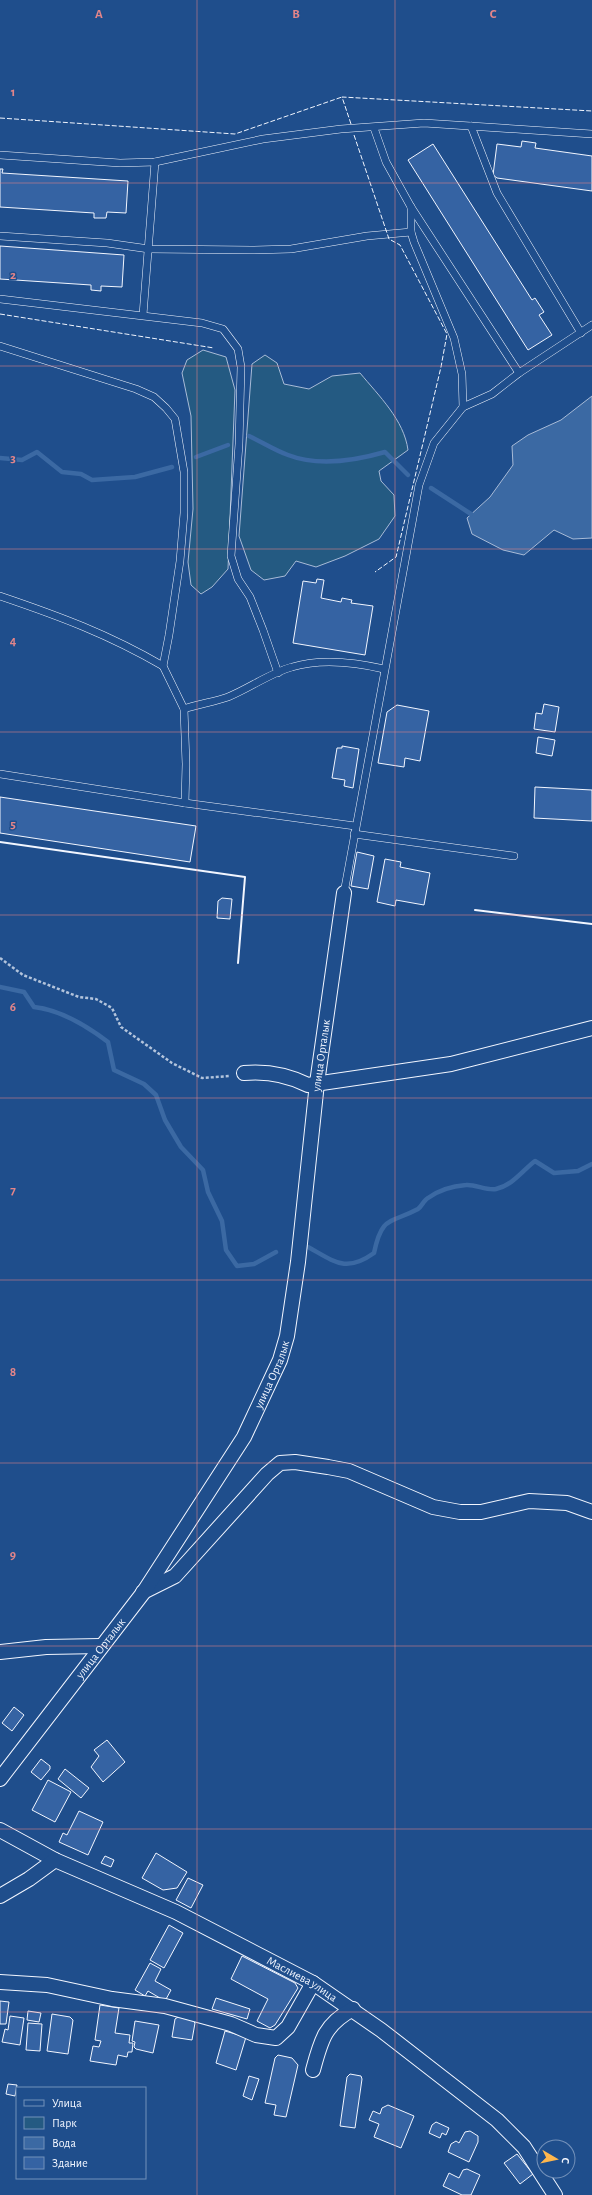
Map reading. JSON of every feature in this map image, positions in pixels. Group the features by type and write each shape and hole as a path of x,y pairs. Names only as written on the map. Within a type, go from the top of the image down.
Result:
{"street":[{"name":"улица Орталык","path":"0,1780 142,1593 244,1437 280,1360 287,1336 298,1262 317,1083 344,893"},
{"path":"244,1073 259,1072 274,1074 295,1079 308,1085 451,1064 592,1028"},
{"path":"142,1593 175,1576 267,1474 280,1463 295,1462 349,1471 433,1507 460,1512 481,1512 529,1501 567,1503 592,1512"},
{"path":"0,1652 46,1647 101,1646"},
{"name":"Маслиева улица","path":"0,1830 55,1860 176,1912 313,1983 353,2009 497,2120 524,2147 555,2195"},
{"path":"0,1896 29,1879 55,1860"},
{"path":"0,1982 47,1985 112,1999 165,2006 231,2024 256,2034 276,2038 288,2027 313,1983"},
{"path":"313,2070 325,2032 333,2021 353,2009"}],"lane":[{"path":"0,155 120,163 155,162 263,139 342,129 374,128 424,123 592,134"},
{"path":"471,126 497,193 581,332"},
{"path":"374,128 386,162 411,206 520,373"},
{"path":"143,315 155,162"},
{"path":"411,206 410,232 454,338 462,374 463,407"},
{"path":"0,236 107,243 149,249 291,249 367,236 410,232"},
{"path":"0,299 202,323 223,329 238,349 241,375 231,556 238,579 250,597 258,616 278,673"},
{"path":"344,893 355,826 419,485 434,443 463,407 492,394 520,373 592,326"},
{"path":"0,346 136,389 154,397 175,419 184,472 184,513 174,599 162,666"},
{"path":"0,596 76,622 135,650 162,666 184,709 186,764 185,803"},
{"path":"184,709 227,697 292,667 315,663 358,663 384,669"},
{"path":"0,774 185,803 355,826"},
{"path":"354,834 514,856"}],"path":[{"path":"0,958 24,975 79,997 96,999 112,1008 121,1027 172,1063 202,1078 222,1078 244,1073"}],"green space":[{"path":"203,350 226,357 235,390 228,569 212,587 201,594 191,585 188,562 193,509 191,416 182,373 187,360"},
{"path":"265,355 277,363 284,384 309,389 332,376 360,373 390,409 406,439 408,450 379,471 381,481 394,495 395,516 379,539 345,556 316,567 296,561 285,576 264,580 251,570 239,536 252,364"}],"water":[{"path":"592,396 592,538 573,539 554,530 524,555 503,550 472,534 467,518 490,497 513,465 512,446 528,435 561,420"}],"building":[{"path":"522,141 536,143 535,148 592,156 592,191 497,178 493,175 497,144 521,147"},
{"path":"433,144 532,300 535,298 544,312 539,315 552,335 528,350 408,160"},
{"path":"0,169 3,169 2,173 128,181 126,213 107,212 106,218 94,218 94,213 0,207"},
{"path":"0,246 124,255 122,287 101,286 101,291 91,290 91,285 0,279"},
{"path":"317,579 324,580 321,598 341,602 342,598 352,600 351,603 373,606 365,655 293,643 303,581 316,583"},
{"path":"544,704 559,707 555,732 534,729 536,713 542,714"},
{"path":"397,705 429,711 420,761 405,758 404,767 378,763 387,712"},
{"path":"538,737 555,740 552,756 536,753"},
{"path":"342,746 359,749 353,788 344,786 345,780 332,778 337,748 342,748"},
{"path":"535,787 592,790 592,821 534,818"},
{"path":"0,797 196,826 190,862 0,833"},
{"path":"357,852 374,856 368,889 351,886"},
{"path":"385,859 401,862 400,867 430,873 424,905 396,900 395,906 377,902"},
{"path":"222,898 232,899 230,919 217,918 218,901"},
{"path":"14,1707 24,1715 12,1731 2,1723"},
{"path":"107,1740 125,1762 103,1782 91,1767 99,1756 94,1750"},
{"path":"41,1759 50,1766 50,1769 41,1780 31,1772"},
{"path":"65,1769 89,1788 81,1798 58,1779"},
{"path":"48,1780 71,1792 55,1822 32,1810"},
{"path":"79,1811 103,1822 88,1855 59,1842 63,1833 67,1835"},
{"path":"156,1853 187,1872 177,1888 163,1890 142,1878"},
{"path":"105,1856 114,1860 111,1867 101,1863"},
{"path":"188,1878 203,1885 191,1908 176,1900"},
{"path":"169,1925 183,1933 164,1968 150,1960"},
{"path":"242,1956 295,1983 298,1988 275,2025 270,2028 257,2021 268,1999 231,1979"},
{"path":"150,1963 161,1969 155,1981 171,1990 165,2001 148,1991 145,1996 135,1990"},
{"path":"216,1998 250,2009 247,2019 212,2009"},
{"path":"0,2001 9,2002 6,2024 0,2024"},
{"path":"100,2005 119,2008 115,2033 130,2035 129,2043 133,2043 132,2052 128,2052 127,2057 118,2055 116,2065 90,2061 93,2046 99,2047 101,2041 95,2040"},
{"path":"28,2011 41,2013 39,2022 27,2020"},
{"path":"52,2014 70,2017 73,2020 68,2054 47,2051"},
{"path":"181,2015 188,2016 195,2023 192,2040 172,2037 175,2019"},
{"path":"10,2016 24,2018 20,2045 2,2042 5,2029 8,2030"},
{"path":"135,2021 159,2025 153,2053 136,2049 134,2047 135,2042 132,2041"},
{"path":"28,2023 42,2024 40,2051 26,2050"},
{"path":"225,2031 246,2037 236,2070 216,2063"},
{"path":"278,2055 292,2058 298,2065 286,2117 274,2115 276,2105 265,2103 275,2058"},
{"path":"350,2074 361,2076 362,2079 355,2128 340,2126 347,2077"},
{"path":"249,2076 259,2079 252,2100 243,2096"},
{"path":"8,2084 17,2085 15,2096 6,2094"},
{"path":"388,2105 414,2116 401,2148 374,2137 379,2124 369,2120 373,2111 380,2114 382,2108"},
{"path":"436,2122 449,2128 446,2135 442,2133 440,2138 429,2133 432,2125"},
{"path":"470,2131 478,2136 478,2142 469,2162 448,2152 451,2144 456,2141 459,2143 465,2132"},
{"path":"517,2154 533,2174 520,2184 504,2163"},
{"path":"467,2169 480,2175 471,2195 462,2195 443,2186 449,2173 459,2178 463,2170"}],"waterway":[{"path":"249,436 283,453 300,459 312,461 324,462 349,460 385,452 408,475"},
{"path":"196,457 228,445"},
{"path":"0,458 22,460 37,452 62,472 81,474 92,480 135,477 172,467"},
{"path":"431,488 471,514"},
{"path":"0,987 24,992 34,1007 54,1011 64,1015 100,1036 108,1042 114,1070 144,1084 156,1095 165,1120 181,1147 203,1170 208,1192 222,1221 226,1250 237,1266 254,1264 276,1252"},
{"path":"308,1247 333,1261 348,1264 356,1263 374,1253 380,1232 388,1222 418,1209 432,1195 441,1191 451,1187 466,1185 496,1189 512,1181 535,1161 554,1173 578,1171 592,1164"}],"fence":[{"path":"0,118 235,134 342,97"},
{"path":"351,124 342,97 592,111"},
{"path":"354,135 389,239 400,245 447,334 441,367 396,557 375,572"},
{"path":"0,314 214,348"}],"wall":[{"path":"0,842 245,877 238,963"},
{"path":"475,910 592,924"}]}
